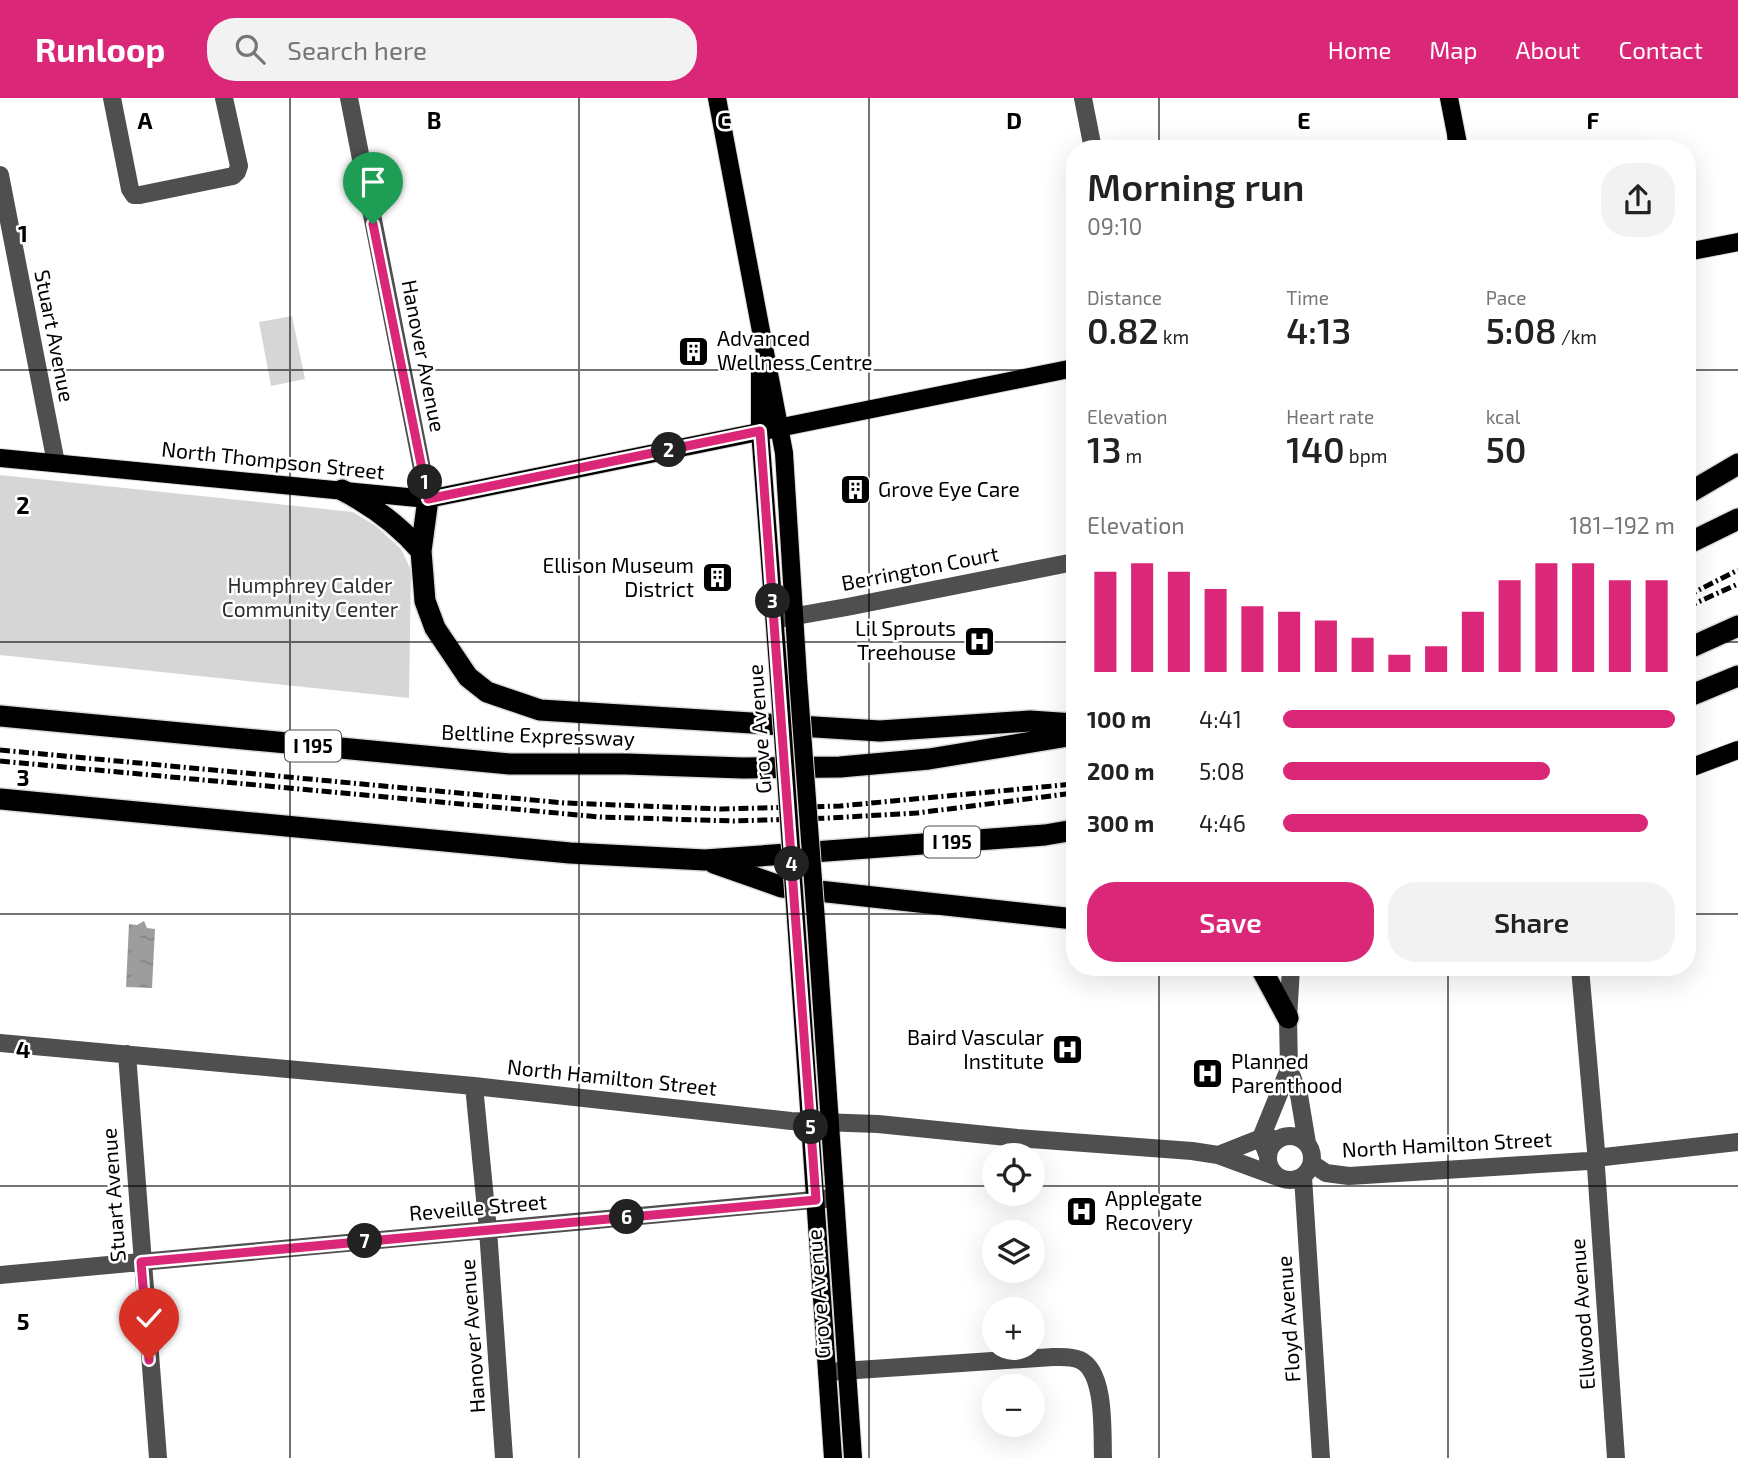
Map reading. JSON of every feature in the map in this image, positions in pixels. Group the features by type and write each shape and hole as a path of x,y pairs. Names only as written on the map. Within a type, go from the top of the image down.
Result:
{"highway":[{"path":"1696,489 1734,467"},
{"path":"342,490 393,522 421,551"},
{"path":"428,499 421,551 425,601 435,628 450,654 468,677 487,692 540,710 880,731 1030,721 1066,723"},
{"path":"1696,540 1738,519"},
{"path":"1696,645 1738,626"},
{"path":"1696,693 1738,676"},
{"name":"Beltline Expressway","path":"0,716 510,764 840,767 929,759 1066,736"},
{"name":"I 195","path":"0,799 570,853 705,860 1066,831"},
{"path":"705,860 782,887 1066,918"},
{"path":"1265,976 1288,1018"}],"main road":[{"name":"Grove Avenue","path":"717,98 784,453 829,1124 825,1199 827,1373 833,1458"},
{"path":"1449,98 1458,140"},
{"path":"1696,250 1738,242"},
{"name":"Grove Avenue","path":"761,333 760,431 810,1122 825,1199 848,1371 853,1458"},
{"name":"North Thompson Street","path":"0,458 428,499 1066,370"},
{"path":"1696,766 1738,750"}],"street":[{"path":"112,98 130,189 134,194 140,195 233,176 237,172 239,166 224,98"},
{"name":"Hanover Avenue","path":"349,98 428,499"},
{"path":"1083,98 1091,140"},
{"name":"Stuart Avenue","path":"0,175 55,463"},
{"name":"Berrington Court","path":"775,619 1066,564"},
{"path":"1289,1069 1298,1095 1307,1143 1312,1153 1307,1171 1291,1181 1278,1177 1270,1168 1268,1156 1270,1138 1289,1069 1291,976"},
{"name":"Ellwood Avenue","path":"1581,976 1616,1458"},
{"name":"North Hamilton Street","path":"0,1043 474,1086 829,1124 878,1124 1218,1155 1278,1177"},
{"name":"Stuart Avenue","path":"127,1054 158,1458"},
{"name":"Hanover Avenue","path":"474,1086 488,1230 504,1458"},
{"path":"1270,1138 1296,1136 1307,1143"},
{"name":"North Hamilton Street","path":"1218,1155 1270,1138"},
{"name":"North Hamilton Street","path":"1307,1171 1349,1175 1596,1159 1738,1142"},
{"name":"Floyd Avenue","path":"1307,1171 1321,1458"},
{"name":"Reveille Street","path":"0,1275 825,1199"},
{"path":"827,1373 1070,1357 1087,1364 1095,1376 1099,1389 1103,1458"}],"green space":[{"path":"292,316 305,379 271,386 259,322"},
{"name":"Humphrey Calder Community Center","path":"0,475 353,512 376,526 401,549 411,570 409,698 0,655"}],"water":[{"path":"144,921 147,928 155,929 152,988 126,987 129,924 137,925"}],"railway":[{"path":"1696,591 1738,570"},
{"path":"1696,603 1738,584"},
{"path":"0,750 565,803 721,809 840,806 1066,785"},
{"path":"0,761 600,817 734,821 829,818 917,813 1066,794"}],"place":[{"name":"Advanced Wellness Centre","path":"694,351"},
{"name":"Grove Eye Care","path":"855,490"},
{"name":"Ellison Museum District","path":"717,578"},
{"name":"Lil Sprouts Treehouse","path":"979,641"},
{"name":"Baird Vascular Institute","path":"1067,1050"},
{"name":"Planned Parenthood","path":"1208,1074"},
{"name":"Applegate Recovery","path":"1082,1211"}],"route":[{"path":"149,1360 141,1262 816,1200 760,431 428,499 373,224"}]}
